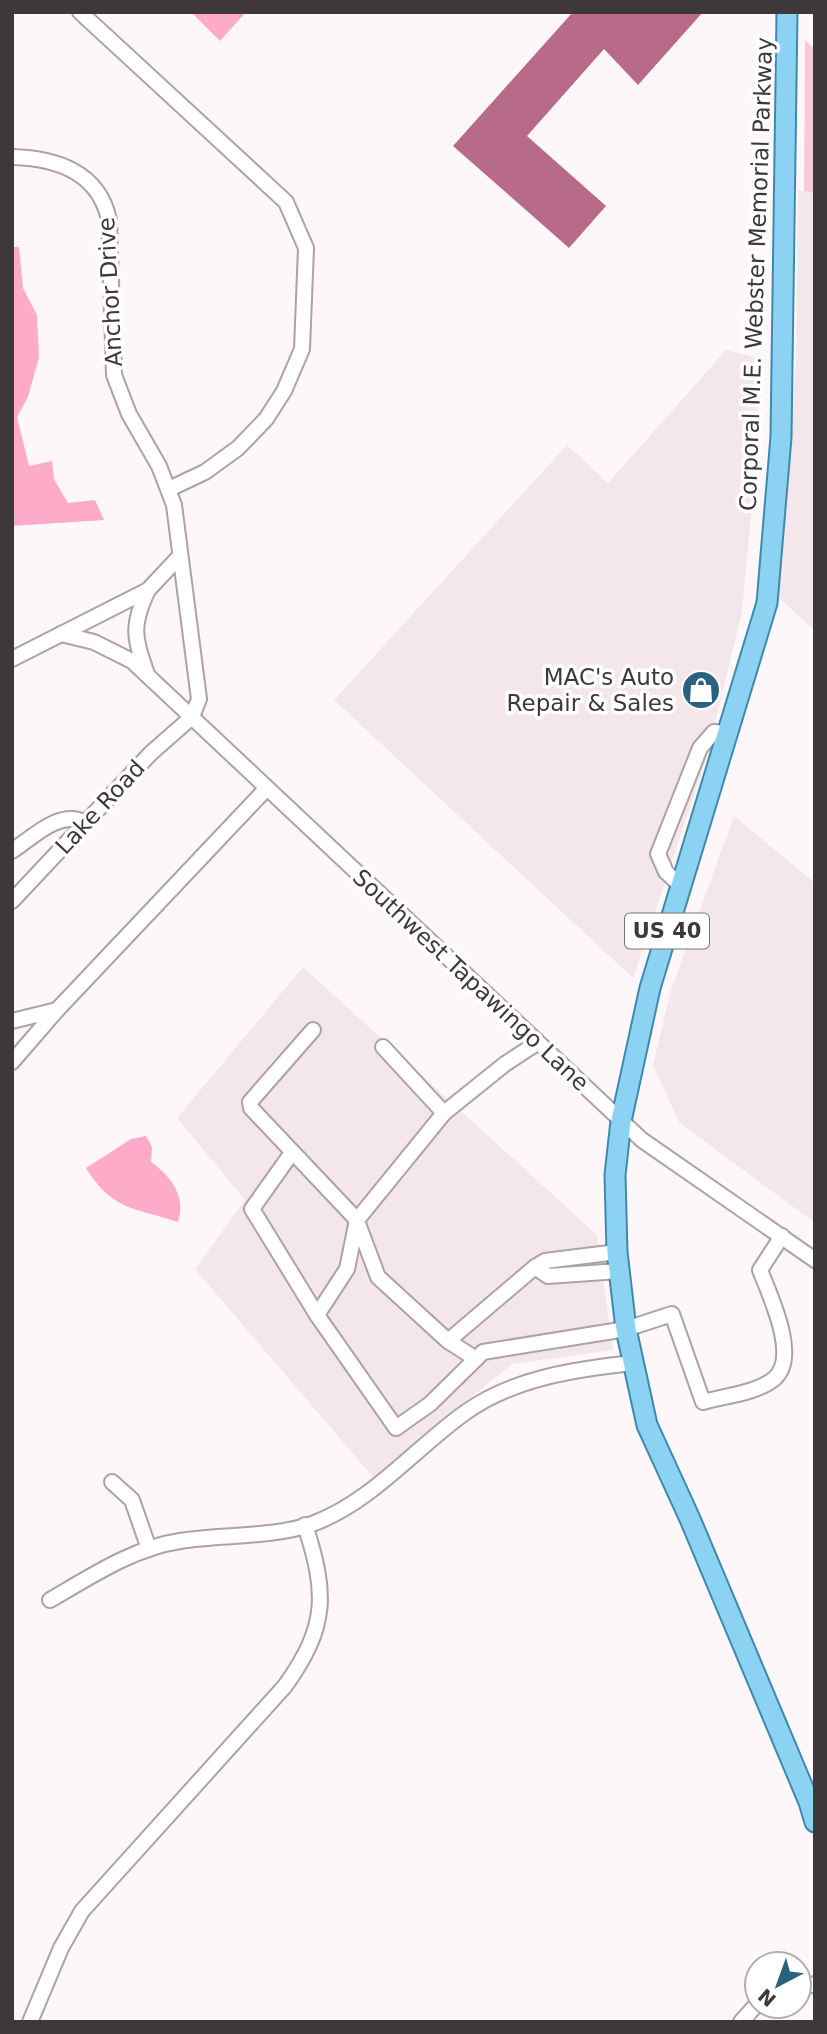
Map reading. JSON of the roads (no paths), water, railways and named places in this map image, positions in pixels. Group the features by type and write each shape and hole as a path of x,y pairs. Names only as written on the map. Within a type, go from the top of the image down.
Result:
{"main road":[{"name":"Corporal M.E. Webster Memorial Parkway","path":"788,12 778,474 767,603 650,988 621,1121 615,1175 618,1261 626,1329 647,1425 690,1519 815,1822"}],"street":[{"path":"80,12 286,202 306,248 302,349 284,391 266,419 238,448 205,472 169,489"},
{"name":"Anchor Drive","path":"12,157 47,159 70,167 97,191 105,204 109,220 114,375 130,414 169,489 199,699 192,717"},
{"path":"147,675 134,633 136,616 148,590 180,556"},
{"path":"12,659 148,590"},
{"path":"61,634 80,637 112,648 147,675"},
{"name":"Southwest Tapawingo Lane","path":"147,675 642,1140 815,1260"},
{"name":"Lake Road","path":"12,901 151,753 192,717"},
{"path":"681,886 666,872 658,853 699,748 715,732 727,733"},
{"path":"12,1062 57,1010 266,789"},
{"path":"12,851 60,821 75,818 85,823"},
{"path":"12,1021 57,1010"},
{"path":"313,1030 250,1102 251,1108 291,1154 357,1220 378,1277 448,1341 476,1359"},
{"path":"317,1315 346,1269 357,1220 444,1113 537,1042"},
{"path":"383,1047 444,1113"},
{"path":"291,1154 252,1209 317,1315 396,1428 430,1404 483,1352 626,1329 672,1314 703,1402 762,1385 775,1378 783,1366 785,1351 773,1304 760,1270 782,1236"},
{"path":"448,1341 545,1261 618,1261"},
{"path":"50,1600 149,1549 178,1541 305,1525 347,1506 372,1489 467,1411 492,1398 520,1385 580,1369 633,1363"},
{"path":"112,1482 132,1500 149,1549"},
{"path":"30,2022 61,1948 82,1911 285,1686 303,1661 315,1633 321,1596 319,1570 305,1525"}],"place":[{"name":"MAC's Auto Repair & Sales","path":"701,690"}]}
